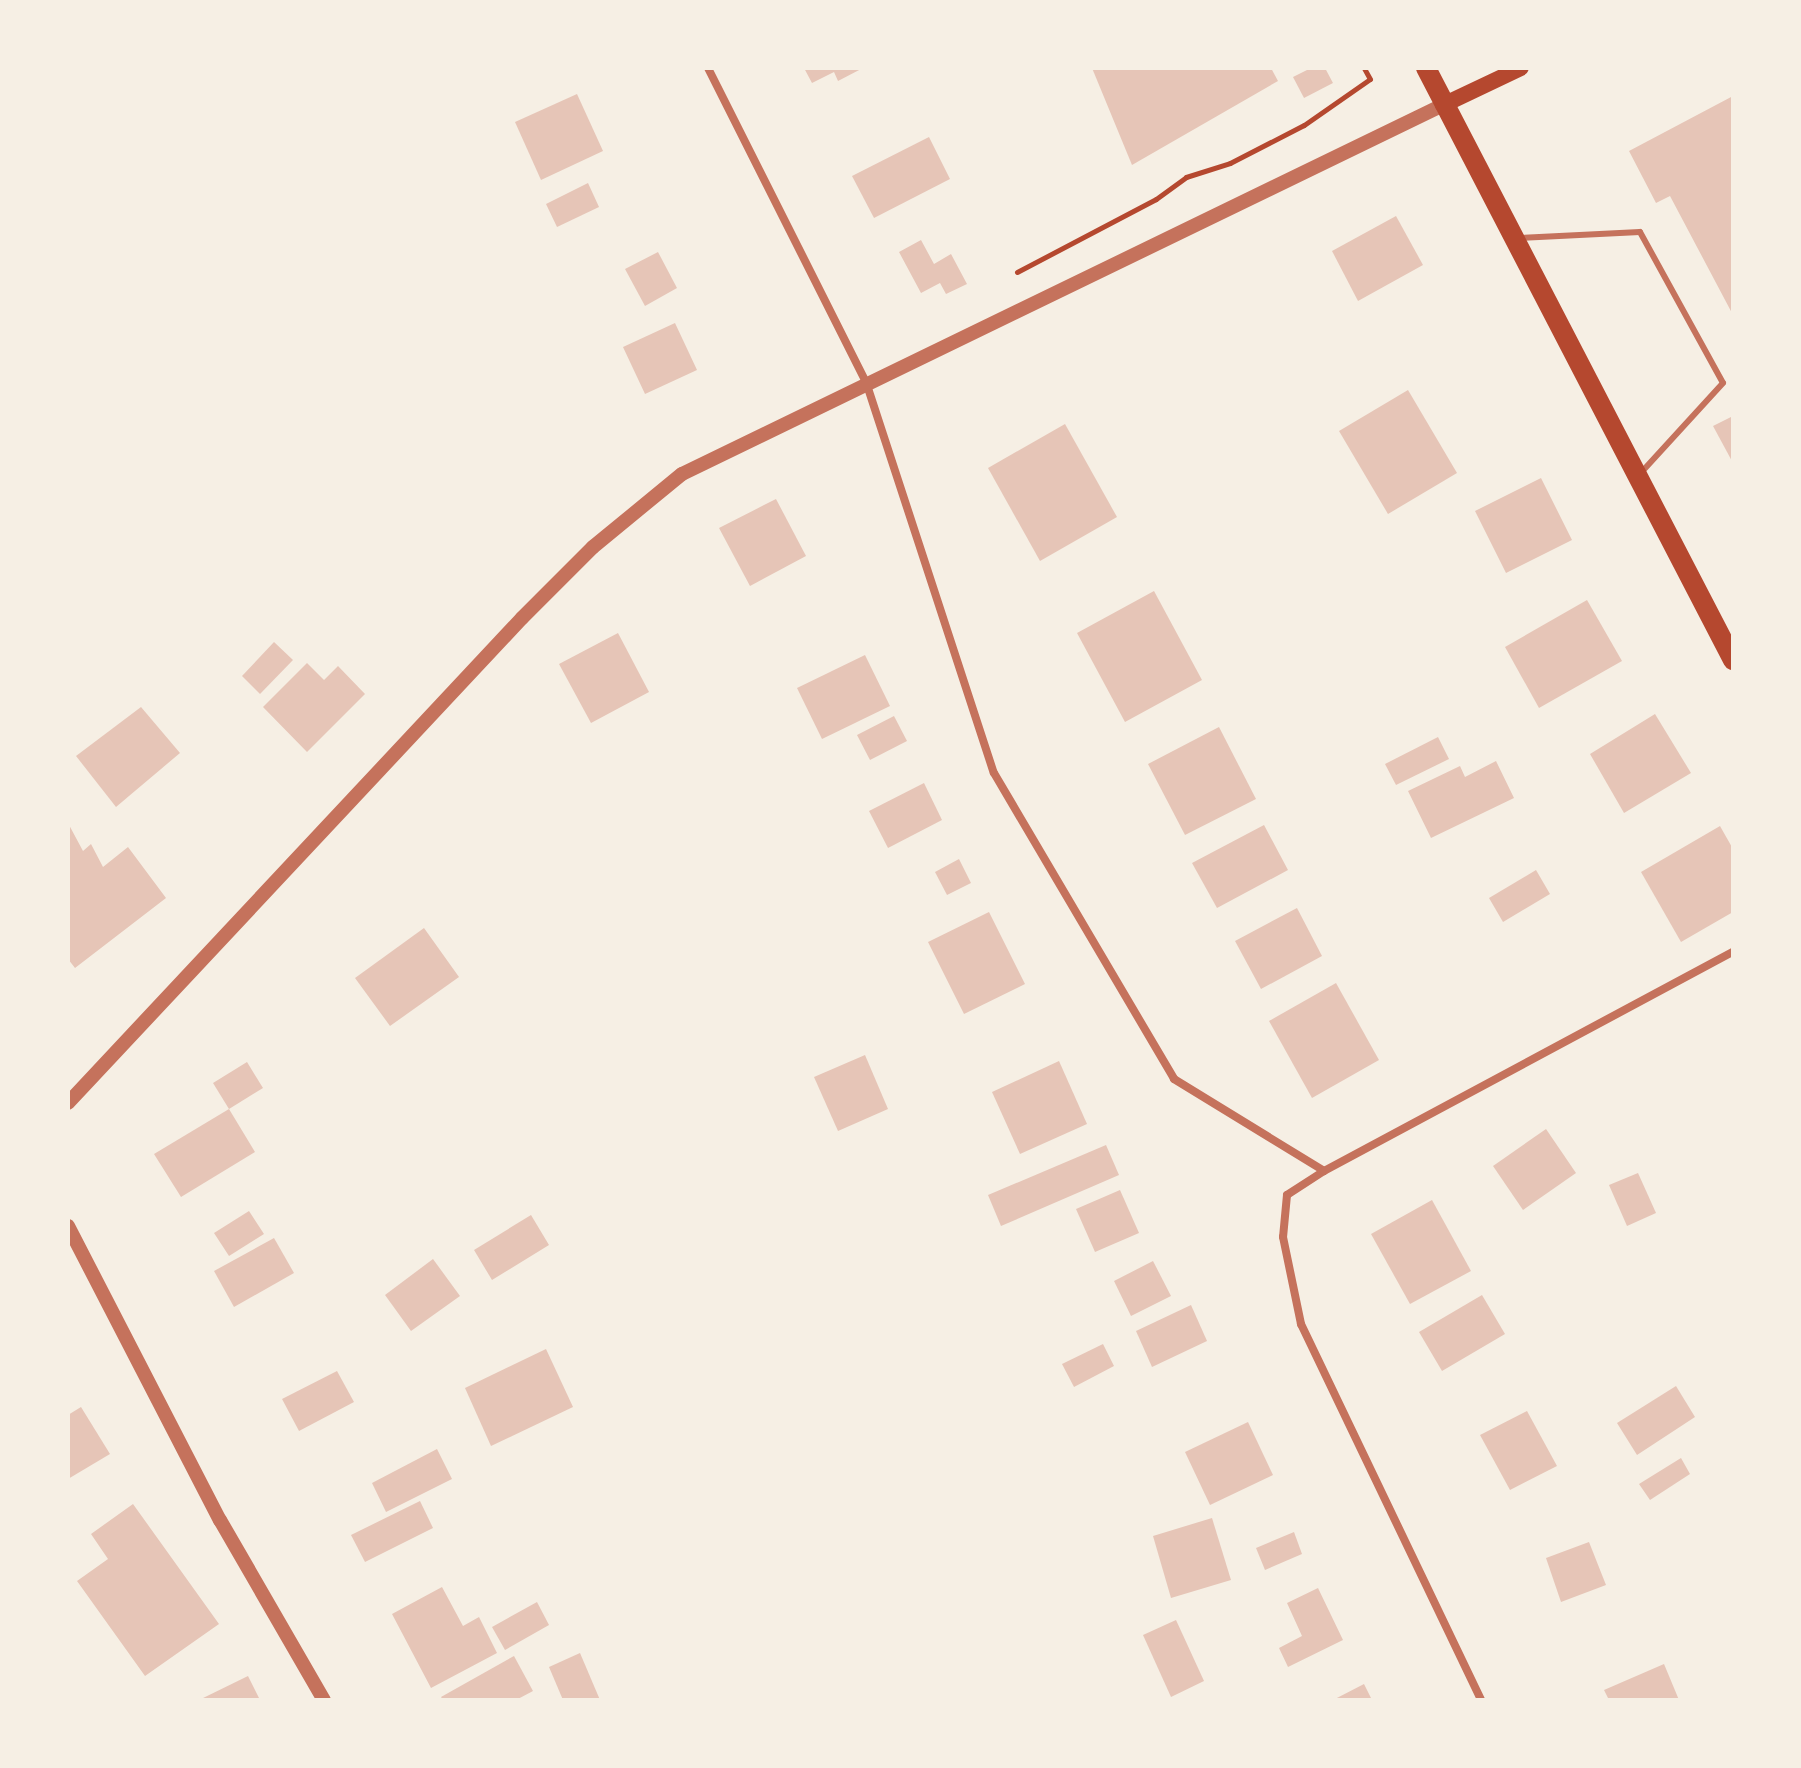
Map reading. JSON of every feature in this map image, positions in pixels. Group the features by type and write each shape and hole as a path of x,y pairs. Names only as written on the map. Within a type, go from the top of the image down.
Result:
{"main road":[{"path":"1426,68 1733,660"},
{"path":"1443,105 1521,68"}],"street":[{"path":"708,68 866,382 994,773 1174,1079 1324,1171"},
{"path":"68,1103 593,547 682,474 866,382 1443,105"},
{"path":"1481,1700 1301,1324 1283,1237 1287,1195 1324,1171 1733,952"},
{"path":"68,1226 220,1520 324,1700"}],"lane":[{"path":"1513,239 1640,232 1723,383 1638,477"}],"path":[{"path":"1004,280 1156,199 1186,177 1230,163 1304,125 1370,79 1364,68"}],"building":[{"path":"804,68 863,68 838,81 834,72 812,83"},
{"path":"1092,68 1271,68 1278,81 1132,165"},
{"path":"1311,68 1325,68 1333,83 1304,98 1293,77"},
{"path":"577,94 603,151 541,180 515,122"},
{"path":"1733,96 1733,315 1670,196 1656,203 1629,151"},
{"path":"929,137 950,179 874,218 852,176"},
{"path":"588,183 599,207 557,227 546,204"},
{"path":"1396,216 1423,265 1358,301 1332,251"},
{"path":"921,240 934,264 951,254 967,284 946,294 940,283 921,293 899,252"},
{"path":"658,252 677,288 645,306 625,269"},
{"path":"675,323 697,370 645,394 623,347"},
{"path":"1408,390 1457,473 1388,514 1339,431"},
{"path":"1733,416 1733,463 1713,426"},
{"path":"1065,424 1117,517 1040,561 988,468"},
{"path":"1541,478 1572,540 1506,573 1475,511"},
{"path":"776,499 806,556 750,586 719,528"},
{"path":"1154,591 1202,680 1125,722 1077,633"},
{"path":"1587,600 1622,661 1539,708 1505,647"},
{"path":"618,633 649,692 591,723 559,664"},
{"path":"274,642 293,660 260,694 242,676"},
{"path":"865,655 890,706 822,739 797,688"},
{"path":"307,663 324,680 338,666 365,694 307,752 263,707"},
{"path":"141,707 180,753 116,807 76,756"},
{"path":"1655,714 1691,773 1624,813 1590,754"},
{"path":"894,716 907,741 870,760 857,735"},
{"path":"1219,727 1256,799 1185,835 1148,764"},
{"path":"1438,737 1449,759 1396,785 1385,764"},
{"path":"1496,761 1514,798 1431,838 1408,791 1460,766 1465,777"},
{"path":"924,783 942,820 888,848 869,811"},
{"path":"68,823 83,851 91,844 103,867 128,847 166,898 75,968 68,959"},
{"path":"1264,825 1288,870 1217,908 1192,863"},
{"path":"1720,826 1733,849 1733,912 1681,942 1641,872"},
{"path":"959,859 971,883 947,895 935,872"},
{"path":"1536,870 1550,894 1503,922 1489,898"},
{"path":"1297,908 1322,956 1261,989 1235,941"},
{"path":"989,912 1025,984 964,1014 928,942"},
{"path":"424,928 459,977 390,1026 355,978"},
{"path":"1336,983 1379,1060 1312,1098 1269,1021"},
{"path":"865,1055 888,1109 838,1131 814,1077"},
{"path":"1059,1061 1087,1124 1020,1154 992,1092"},
{"path":"247,1062 263,1088 229,1109 213,1083"},
{"path":"229,1109 255,1152 181,1197 154,1154"},
{"path":"1546,1129 1576,1173 1523,1210 1493,1166"},
{"path":"1106,1145 1119,1175 1001,1226 988,1195"},
{"path":"1638,1173 1656,1213 1627,1226 1609,1185"},
{"path":"1120,1190 1139,1233 1095,1252 1076,1209"},
{"path":"1432,1200 1471,1271 1410,1304 1371,1234"},
{"path":"249,1211 264,1234 229,1256 214,1233"},
{"path":"531,1215 549,1245 492,1280 474,1250"},
{"path":"274,1238 294,1273 234,1307 214,1271"},
{"path":"433,1259 460,1296 411,1331 385,1295"},
{"path":"1153,1261 1171,1296 1131,1316 1114,1281"},
{"path":"1482,1295 1505,1334 1442,1371 1419,1332"},
{"path":"1191,1305 1207,1341 1152,1367 1136,1331"},
{"path":"1103,1344 1114,1366 1074,1387 1062,1364"},
{"path":"546,1349 573,1407 491,1446 465,1388"},
{"path":"337,1371 354,1402 299,1431 282,1399"},
{"path":"1676,1386 1695,1417 1637,1455 1617,1423"},
{"path":"81,1407 110,1454 68,1479 68,1415"},
{"path":"1527,1411 1557,1466 1510,1490 1480,1435"},
{"path":"1248,1422 1273,1475 1210,1505 1185,1452"},
{"path":"437,1449 452,1479 386,1512 372,1483"},
{"path":"1681,1458 1690,1474 1650,1500 1639,1484"},
{"path":"420,1501 433,1528 365,1562 351,1535"},
{"path":"133,1504 219,1624 145,1676 77,1581 108,1559 91,1534"},
{"path":"1212,1518 1231,1580 1171,1598 1153,1536"},
{"path":"1294,1532 1302,1554 1265,1570 1256,1548"},
{"path":"1589,1542 1606,1585 1561,1602 1546,1558"},
{"path":"442,1587 463,1626 479,1617 497,1653 431,1688 392,1614"},
{"path":"1318,1588 1343,1640 1288,1667 1279,1648 1302,1636 1287,1603"},
{"path":"537,1602 549,1625 505,1650 492,1627"},
{"path":"1176,1620 1204,1681 1171,1697 1143,1635"},
{"path":"580,1653 600,1700 563,1700 549,1667"},
{"path":"514,1656 533,1691 516,1700 443,1700 441,1697"},
{"path":"1664,1664 1679,1700 1609,1700 1604,1690"},
{"path":"248,1676 260,1700 199,1700"},
{"path":"1364,1684 1372,1700 1333,1700"}]}
